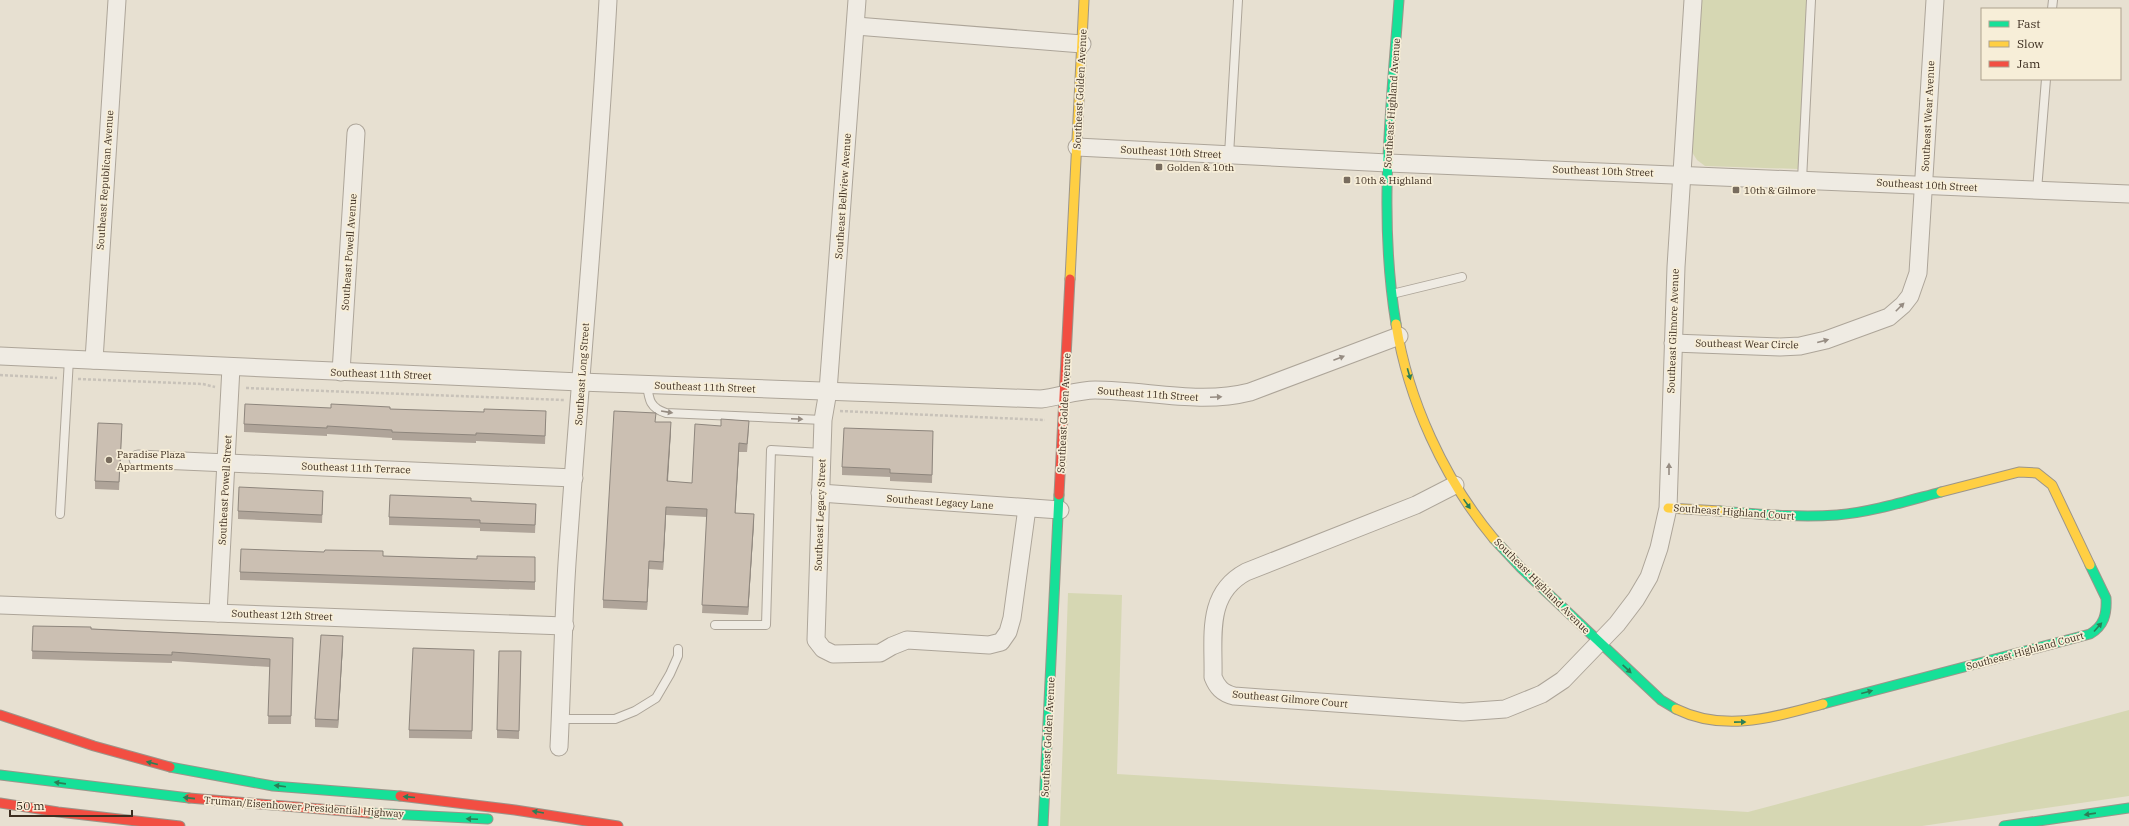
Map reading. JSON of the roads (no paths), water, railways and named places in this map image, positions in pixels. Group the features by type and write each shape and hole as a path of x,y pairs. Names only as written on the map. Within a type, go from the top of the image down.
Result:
{"main road":[{"name":"Southeast Golden Avenue","path":"1043,826 1060,510 1084,0"},
{"name":"Southeast Highland Avenue","path":"1399,0 1388,163 1387,251 1391,294 1399,336 1418,405 1430,436 1455,485 1490,535 1513,560 1599,642"},
{"name":"Southeast Highland Court","path":"1599,642 1667,705 1681,712 1706,719 1743,722 1762,720 2090,634 2101,626 2106,618 2106,598 2052,485 2038,473 2019,472 1870,510 1837,515 1793,516 1668,508"},
{"path":"0,715 114,754 170,767 229,778 320,790 409,797 512,808 618,826"},
{"name":"Truman/Eisenhower Presidential Highway","path":"0,775 221,802 333,811 501,820"},
{"path":"0,803 58,812 180,826"},
{"path":"2004,826 2129,808"},
{"path":"525,821 609,826"}],"street":[{"name":"Southeast Republican Avenue","path":"94,360 117,0"},
{"name":"Southeast Long Street","path":"559,747 580,382 600,154 608,0"},
{"name":"Southeast Bellview Avenue","path":"828,391 857,0"},
{"name":"Southeast Gilmore Avenue","path":"1599,642 1636,600 1649,577 1660,548 1668,508 1673,343 1681,174 1693,0"},
{"name":"Southeast Wear Avenue","path":"1867,325 1889,317 1903,305 1915,285 1918,274 1935,0"},
{"path":"856,26 1082,44"},
{"name":"Southeast Powell Avenue","path":"341,372 356,133"},
{"name":"Southeast 10th Street","path":"1077,148 1388,163 1681,174 2129,194"},
{"name":"Southeast Wear Circle","path":"1673,343 1800,346 1826,340 1867,325"},
{"name":"Southeast 11th Street","path":"0,356 647,385 1041,399 1094,390 1207,398 1231,397 1250,392 1399,336"},
{"name":"Southeast Powell Street","path":"218,613 231,367"},
{"name":"Southeast Legacy Street","path":"828,391 823,420 816,640 823,649 833,654 880,653 907,640 989,645 1001,642 1008,632 1012,618 1027,508"},
{"name":"Southeast 11th Terrace","path":"138,459 574,478"},
{"name":"Southeast Gilmore Court","path":"1455,485 1416,505 1246,572 1232,581 1220,596 1214,613 1213,677 1216,686 1221,691 1234,696 1463,712 1490,711 1520,704 1542,694 1563,680 1599,642"},
{"name":"Southeast Legacy Lane","path":"820,494 1060,510"},
{"name":"Southeast 12th Street","path":"0,605 565,626"}],"lane":[{"path":"1228,155 1238,0"},
{"path":"1802,180 1811,0"},
{"path":"2037,190 2046,80"},
{"path":"1391,294 1462,277"},
{"path":"60,514 69,359"},
{"path":"647,385 650,403 658,410 666,413 823,420"},
{"path":"715,624 766,626 771,450 822,453"},
{"path":"561,719 615,719 656,698 670,674 678,656 678,649"}],"place":[{"name":"Golden & 10th","path":"1159,167"},
{"name":"10th & Highland","path":"1347,180"},
{"name":"10th & Gilmore","path":"1736,190"},
{"name":"Paradise Plaza Apartments","path":"109,460"}]}
